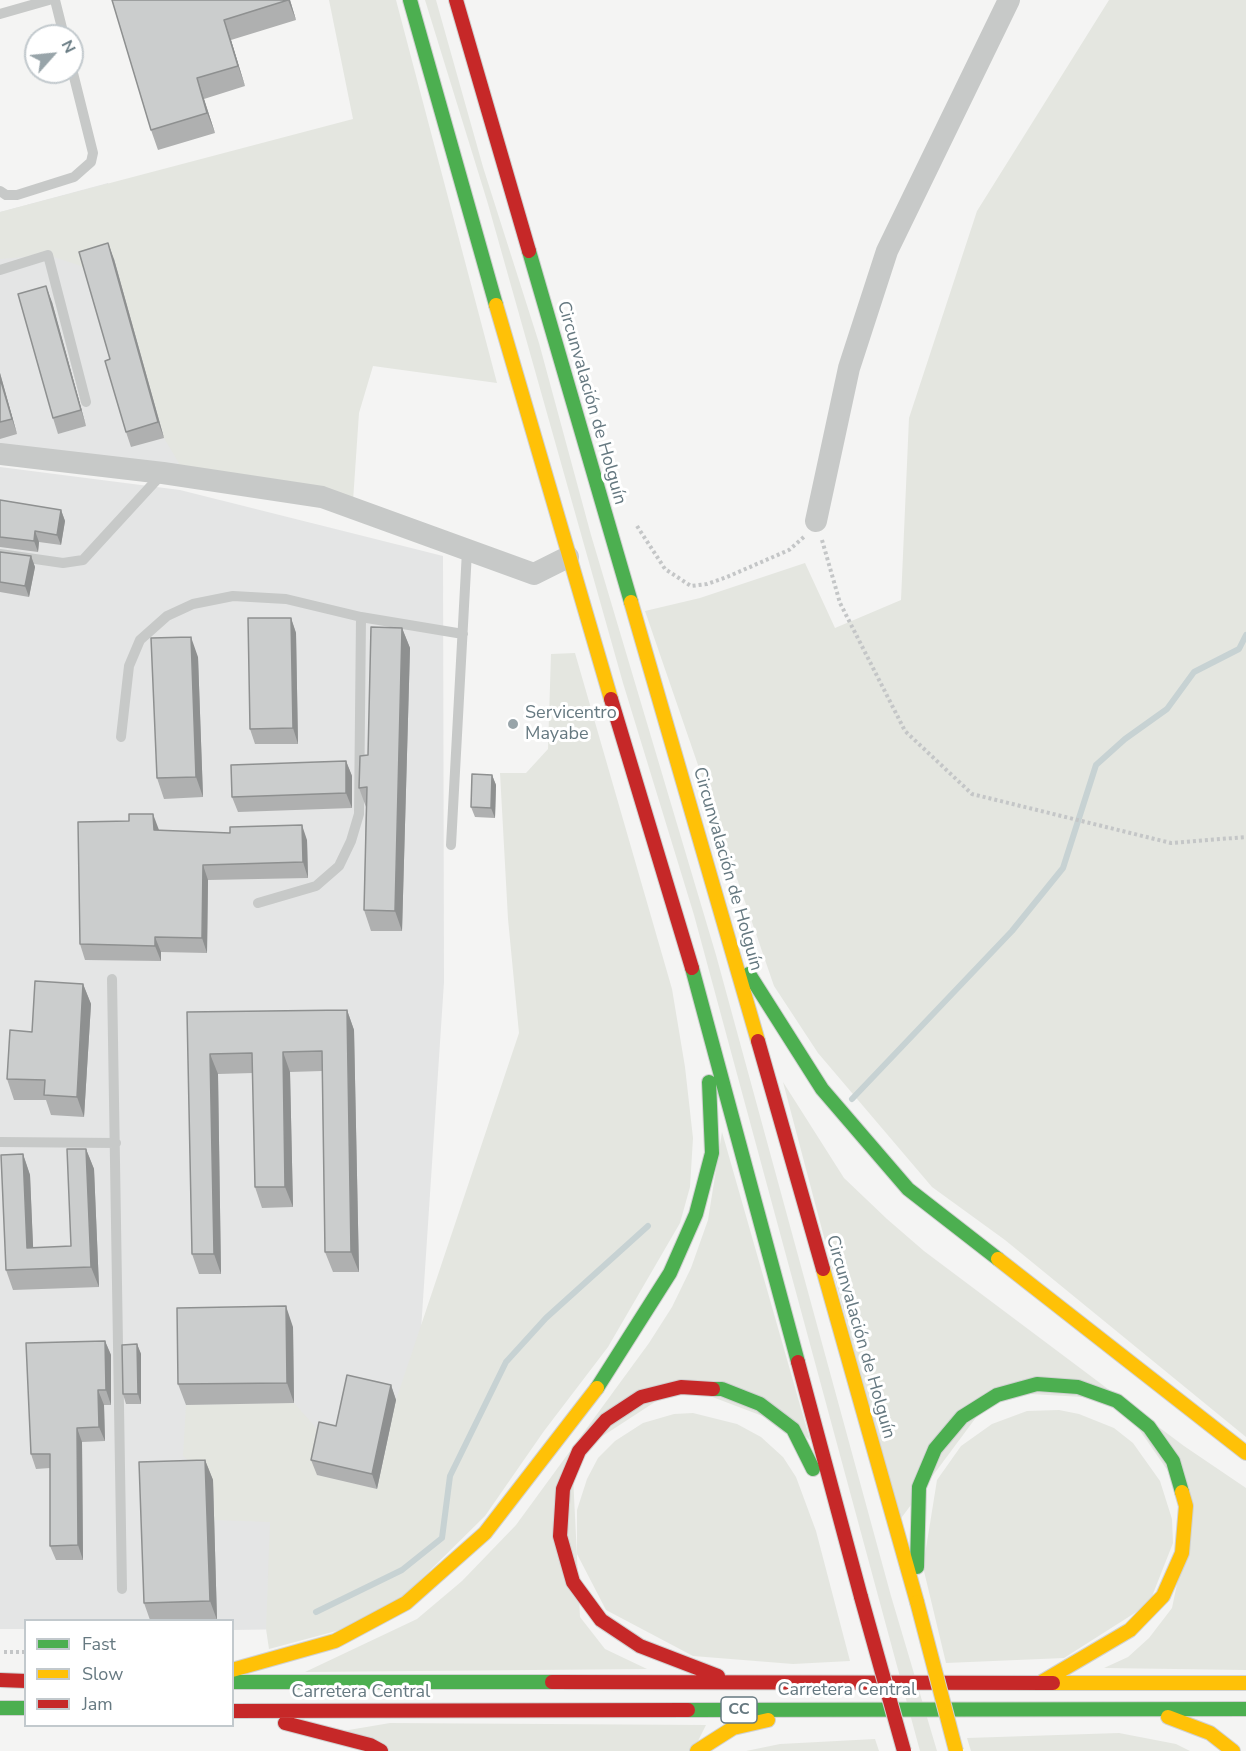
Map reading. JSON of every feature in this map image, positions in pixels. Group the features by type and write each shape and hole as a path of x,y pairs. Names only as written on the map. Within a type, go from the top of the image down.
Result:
{"highway":[{"path":"410,0 568,557 692,968 903,1751"},
{"name":"Circunvalación de Holguín","path":"456,0 730,943 917,1602 956,1751"},
{"path":"730,943 822,1089 908,1189 1246,1453"},
{"path":"234,1669 335,1641 406,1603 485,1533 596,1390 670,1273 696,1214 712,1153 710,1084 692,968"},
{"path":"917,1602 919,1487 935,1449 962,1417 997,1395 1037,1384 1078,1387 1117,1401 1149,1427 1173,1461 1186,1506 1182,1553 1163,1596 1130,1630 1040,1683"},
{"path":"735,1683 640,1646 601,1620 573,1582 560,1536 563,1489 579,1451 606,1420 641,1397 681,1387 722,1389 760,1404 793,1429 812,1466 861,1597"},
{"path":"0,1680 24,1681"},
{"name":"Carretera Central","path":"234,1682 1246,1683"},
{"path":"0,1707 24,1708"},
{"path":"1146,1709 1210,1732 1233,1751"},
{"name":"Carretera Central","path":"236,1711 1246,1709"},
{"path":"697,1751 733,1728 820,1710"},
{"path":"236,1711 370,1745 381,1751"}],"street":[{"path":"816,521 849,368 887,252 1009,0"},
{"path":"0,454 163,473 322,497 534,574 568,557"}],"lane":[{"path":"0,14 49,0"},
{"path":"55,0 61,24"},
{"path":"0,192 6,195 17,195 74,177 91,162 93,153 76,84"},
{"path":"0,270 48,255 86,402"},
{"path":"0,554 63,563 83,560 163,473"},
{"path":"451,845 467,551"},
{"path":"121,737 129,666 140,640 167,616 193,604 233,596 286,599 361,617 463,634"},
{"path":"258,903 316,886 339,866 351,841 359,814 361,617"},
{"path":"112,979 122,1588"},
{"path":"0,1142 116,1143"}],"path":[{"path":"634,522 666,568 691,586 707,584 789,550 801,540 816,521"},
{"path":"816,521 840,603 906,731 972,794 1171,843 1246,837"},
{"path":"0,1652 24,1652"}],"shaded area":[{"path":"329,0 396,0 497,383 373,366 359,413 353,501 186,475 164,438 114,259 84,267 48,255 0,259 0,212 353,119"},
{"path":"425,0 436,0 483,167 539,343 591,535 716,955 891,1596 937,1751 920,1751 694,915 623,683 488,204"},
{"path":"1109,0 1246,0 1246,1437 1005,1240 932,1187 818,1053 774,986 645,611 700,598 805,563 835,628 901,600 909,418 977,211"},
{"path":"108,183 186,475 0,452 0,212"},
{"path":"0,467 180,490 443,556 444,982 407,1542 294,1629 234,1630 234,1619 24,1619 24,1629 0,1629"},
{"path":"575,653 672,989 685,1067 693,1138 690,1187 680,1223 608,1347 544,1431 485,1516 404,1596 340,1630 269,1649 266,1629 270,1522 214,1520 213,1480 183,1456 186,1405 294,1403 325,1438 317,1475 377,1489 396,1400 519,1033 508,919 500,773 526,773 548,749 551,654"},
{"path":"783,1082 844,1178 887,1219 924,1251 1184,1446 1246,1488 1246,1670 1104,1668 1128,1657 1149,1638 1172,1608 1193,1507 1118,1399 995,1392 899,1521"},
{"path":"722,1132 810,1440 794,1428 681,1385 572,1456 580,1617 605,1649 647,1669 305,1672 417,1619 462,1581 516,1525 649,1343 672,1307 691,1268 708,1220"},
{"path":"1059,1410 1079,1414 1114,1428 1133,1443 1160,1481 1172,1519 1173,1543 1149,1604 1064,1658 946,1663 923,1567 937,1480 961,1446 992,1424 1027,1411"},
{"path":"693,1413 737,1424 761,1437 783,1457 796,1477 816,1531 850,1661 793,1664 693,1656 606,1610 577,1554 577,1510 587,1479 598,1458 615,1441 643,1423 674,1414"},
{"path":"390,1723 706,1725 693,1751 385,1751 331,1733"},
{"path":"1119,1733 1176,1744 1190,1751 971,1751 967,1738"},
{"path":"875,1739 879,1751 746,1751 780,1744"}],"building":[{"path":"112,0 288,0 224,20 238,66 197,78 207,113 151,130"},
{"path":"108,243 158,422 126,432 105,361 110,359 79,252"},
{"path":"46,286 81,410 53,418 18,294"},
{"path":"0,378 12,419 0,422"},
{"path":"0,500 61,510 57,535 35,531 34,541 0,537"},
{"path":"0,552 31,556 25,586 0,582"},
{"path":"248,618 291,618 293,728 250,729"},
{"path":"371,627 402,628 395,911 364,910 367,787 359,788 360,756 368,755"},
{"path":"191,637 196,777 157,778 151,638"},
{"path":"346,761 346,793 232,797 231,765"},
{"path":"472,774 492,775 491,808 471,807"},
{"path":"129,814 153,814 154,830 230,833 230,827 302,825 303,862 203,865 202,938 155,937 155,946 80,944 78,822 129,821"},
{"path":"35,981 83,984 77,1097 44,1095 45,1080 7,1079 10,1030 32,1032"},
{"path":"347,1010 351,1252 325,1252 322,1051 283,1052 285,1187 255,1187 252,1053 210,1054 214,1254 192,1254 187,1012"},
{"path":"67,1149 86,1149 91,1267 6,1270 1,1155 23,1154 27,1248 71,1246"},
{"path":"286,1306 287,1383 178,1384 177,1308"},
{"path":"105,1341 106,1390 98,1390 99,1427 77,1428 78,1545 50,1546 50,1454 31,1454 26,1343"},
{"path":"137,1344 138,1394 123,1394 122,1345"},
{"path":"347,1375 391,1385 372,1474 311,1460 319,1422 336,1426"},
{"path":"205,1460 210,1601 144,1603 139,1462"}],"waterway":[{"path":"852,1099 1012,931 1063,868 1096,765 1125,739 1167,709 1194,672 1239,649 1246,635"},
{"path":"316,1612 402,1570 442,1538 450,1476 506,1362 546,1318 648,1226"}],"traffic: fast":[{"path":"410,0 496,305"},
{"path":"529,251 631,602"},
{"path":"692,968 798,1362"},
{"path":"749,974 822,1089 908,1189 998,1259"},
{"path":"597,1388 670,1273 696,1214 712,1153 709,1082"},
{"path":"917,1567 919,1487 935,1449 962,1417 997,1395 1037,1384 1078,1387 1117,1401 1149,1427 1173,1461 1182,1492"},
{"path":"713,1389 722,1389 760,1404 793,1429 813,1469"},
{"path":"234,1682 552,1682"},
{"path":"0,1708 24,1708"},
{"path":"688,1710 1246,1709"}],"traffic: slow":[{"path":"496,305 611,699"},
{"path":"631,602 758,1041"},
{"path":"998,1259 1246,1453"},
{"path":"823,1269 917,1602"},
{"path":"234,1669 335,1641 406,1603 485,1533 597,1388"},
{"path":"1040,1683 1130,1630 1163,1596 1182,1553 1186,1506 1182,1492"},
{"path":"917,1602 956,1751"},
{"path":"1053,1683 1246,1683"},
{"path":"1168,1717 1210,1733 1233,1751"},
{"path":"697,1751 733,1728 768,1720"}],"traffic: jam":[{"path":"456,0 529,251"},
{"path":"611,699 692,968"},
{"path":"758,1041 823,1269"},
{"path":"798,1362 861,1597"},
{"path":"713,1389 681,1387 641,1397 606,1420 579,1451 563,1489 560,1536 573,1582 601,1620 640,1646 718,1676"},
{"path":"861,1597 904,1751"},
{"path":"0,1680 24,1681"},
{"path":"552,1682 1053,1683"},
{"path":"234,1711 688,1710"},
{"path":"285,1723 370,1745 381,1751"}],"place":[{"name":"Servicentro Mayabe","path":"513,724"}]}
